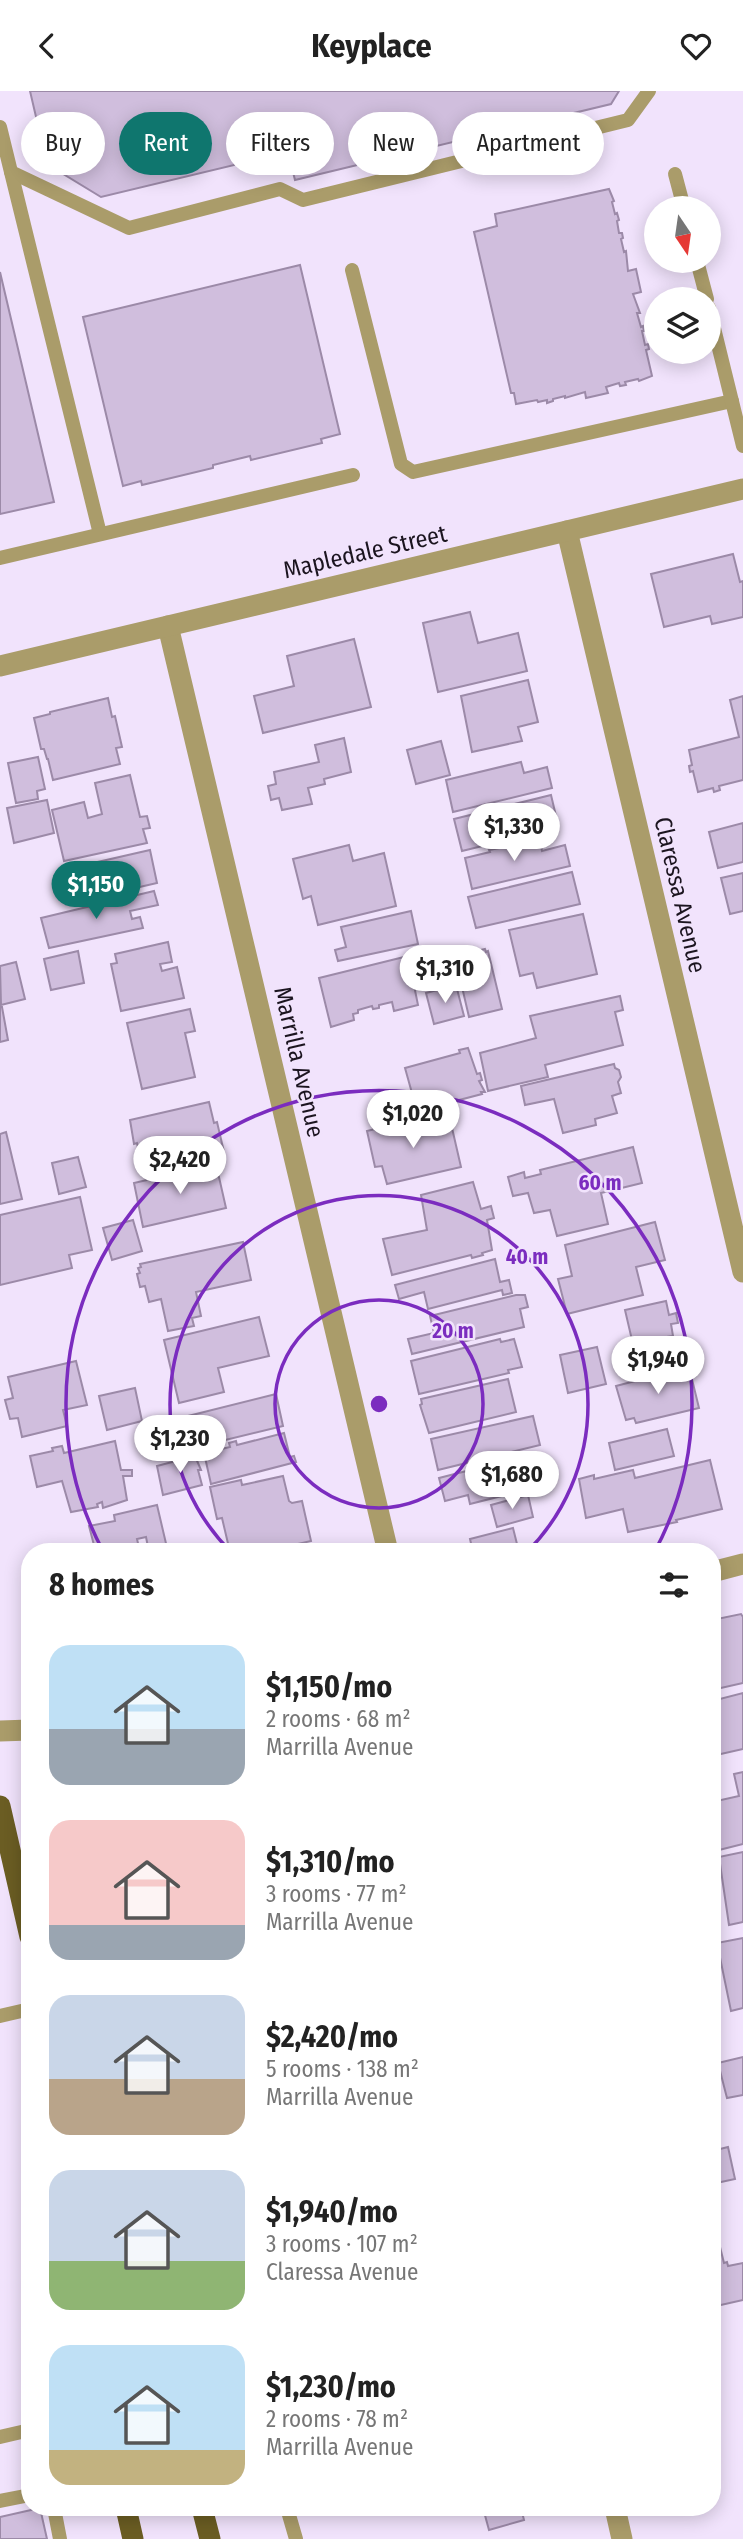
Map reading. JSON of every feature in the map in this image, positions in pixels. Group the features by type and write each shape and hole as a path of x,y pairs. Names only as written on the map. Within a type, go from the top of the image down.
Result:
{"main road":[{"path":"0,1806 21,1898"},
{"path":"128,2516 133,2539"},
{"path":"206,2516 210,2539"}],"street":[{"name":"Mapledale Street","path":"0,666 743,489"},
{"name":"Claressa Avenue","path":"567,531 743,1272"},
{"name":"Marrilla Avenue","path":"168,625 386,1543"},
{"path":"721,1570 743,1565"},
{"path":"0,1731 21,1730"},
{"path":"617,2516 622,2539"}],"lane":[{"path":"11,172 128,228 280,189 303,200 628,120 649,91"},
{"path":"0,127 100,534"},
{"path":"675,174 681,196"},
{"path":"352,271 401,464 413,472 732,401"},
{"path":"721,357 743,446"},
{"path":"0,558 353,475"},
{"path":"0,2016 21,2011"},
{"path":"0,2437 21,2432"},
{"path":"0,2501 21,2497"},
{"path":"57,2516 60,2539"},
{"path":"289,2516 296,2539"}],"building":[{"path":"30,91 619,91 611,104 578,112 452,112 452,142 438,146 438,112 348,112 348,167 334,171 334,112 226,112 226,167 212,170 212,112 119,112 119,175 192,175 101,197 65,175 105,175 105,112 35,112"},
{"path":"294,175 316,175 295,180"},
{"path":"609,189 619,220 619,233 622,233 628,271 636,269 641,292 633,294 644,331 644,364 649,364 652,376 625,382 626,385 620,386 619,383 606,387 608,393 586,398 585,392 553,399 547,403 547,400 537,400 516,404 514,393 511,393 474,232 497,226 495,214"},
{"path":"300,265 340,434 321,439 322,443 251,460 250,456 142,485 141,481 123,486 83,317"},
{"path":"0,272 54,502 0,514"},
{"path":"733,554 740,582 743,581 743,617 712,624 710,616 664,627 651,574"},
{"path":"470,612 478,643 518,633 527,671 438,692 423,623"},
{"path":"354,639 371,707 263,733 254,696 294,686 287,656"},
{"path":"528,680 538,722 518,727 522,741 472,752 461,696"},
{"path":"743,696 743,780 719,786 720,790 714,792 713,788 698,792 693,771 690,772 689,766 692,765 689,750 739,737 730,700"},
{"path":"108,698 122,747 116,748 120,764 53,780 48,759 44,749 41,749 34,718"},
{"path":"344,738 351,772 324,779 325,784 308,788 312,804 282,810 279,798 271,800 268,786 276,784 274,772 319,762 315,745"},
{"path":"441,741 450,775 416,784 407,750"},
{"path":"38,757 45,789 37,791 38,799 16,803 8,763"},
{"path":"521,762 524,773 547,767 552,788 453,812 446,780"},
{"path":"130,775 140,817 147,816 150,828 143,829 147,843 64,861 52,810 84,802 88,818 102,814 95,783"},
{"path":"551,795 556,816 532,823 535,833 462,851 454,819"},
{"path":"47,800 54,833 14,843 7,808"},
{"path":"743,823 743,862 718,868 709,832"},
{"path":"540,840 542,851 565,845 570,866 472,889 465,858 490,852 489,850"},
{"path":"349,845 353,861 384,853 396,906 318,925 311,896 303,899 293,859"},
{"path":"150,850 157,883 66,904 58,871"},
{"path":"572,872 580,904 476,928 468,897"},
{"path":"743,873 743,911 730,914 721,878"},
{"path":"154,891 158,905 130,911 132,919 140,917 143,928 49,948 41,918"},
{"path":"411,911 418,944 338,961 335,950 346,947 341,927"},
{"path":"583,914 597,974 537,988 533,973 520,976 509,930"},
{"path":"168,942 172,962 160,964 162,971 177,967 184,998 121,1011 111,964 117,963 115,954"},
{"path":"485,949 488,951 502,1009 469,1017 462,987 465,986 459,955"},
{"path":"78,951 84,983 51,990 44,959"},
{"path":"408,956 418,1005 394,1011 392,1002 379,1005 379,1008 373,1009 372,1006 358,1010 358,1013 353,1014 354,1020 331,1027 319,978"},
{"path":"16,962 25,999 1,1005 0,966"},
{"path":"456,985 464,1016 434,1024 426,993"},
{"path":"620,996 623,1010 615,1012 623,1045 545,1065 548,1077 488,1091 480,1053 536,1038 530,1016"},
{"path":"0,1007 8,1040 0,1042"},
{"path":"190,1009 195,1031 185,1033 195,1077 142,1089 127,1023"},
{"path":"468,1048 477,1074 480,1073 482,1080 479,1081 485,1092 417,1111 405,1068 460,1053 459,1050"},
{"path":"614,1064 621,1077 618,1082 621,1093 612,1096 617,1113 595,1119 596,1125 563,1133 554,1099 525,1105 521,1086"},
{"path":"209,1102 224,1152 142,1167 130,1120"},
{"path":"424,1117 426,1128 432,1127 433,1132 452,1128 461,1167 387,1184 382,1166 375,1167 367,1131"},
{"path":"6,1132 22,1199 0,1204 0,1134"},
{"path":"633,1147 642,1183 601,1193 608,1224 557,1236 550,1210 534,1213 528,1193 513,1196 508,1177 524,1172 525,1178 541,1174 540,1170"},
{"path":"78,1157 86,1187 59,1194 52,1163"},
{"path":"216,1164 226,1208 143,1227 134,1183"},
{"path":"473,1182 481,1209 491,1206 494,1218 487,1220 492,1250 472,1258 471,1255 392,1275 383,1239 427,1230 421,1195"},
{"path":"80,1197 92,1250 69,1255 72,1268 0,1285 0,1215"},
{"path":"133,1220 142,1251 112,1260 103,1228"},
{"path":"655,1222 665,1260 636,1267 643,1295 567,1314 558,1279 572,1276 565,1245"},
{"path":"243,1242 251,1280 196,1292 201,1316 192,1318 194,1326 168,1331 161,1299 149,1302 145,1286 140,1287 137,1274 140,1273 140,1264"},
{"path":"495,1259 500,1282 509,1280 512,1293 503,1295 502,1290 428,1309 424,1292 399,1299 395,1285"},
{"path":"525,1295 528,1307 520,1309 524,1327 412,1354 408,1339 434,1333 430,1316"},
{"path":"666,1301 669,1315 676,1313 678,1323 671,1324 673,1336 666,1337 668,1349 635,1356 635,1353 625,1352 623,1343 632,1340 625,1310"},
{"path":"259,1317 269,1356 218,1368 224,1392 179,1403 164,1340"},
{"path":"500,1339 501,1342 514,1339 522,1367 508,1370 509,1373 419,1394 411,1361"},
{"path":"597,1347 606,1384 568,1393 560,1355"},
{"path":"76,1361 87,1405 63,1410 67,1426 22,1437 18,1418 10,1419 5,1400 13,1398 8,1377"},
{"path":"689,1367 699,1408 636,1423 634,1418 626,1420 616,1386"},
{"path":"508,1379 516,1412 429,1433 420,1405 421,1399"},
{"path":"135,1388 142,1421 107,1430 99,1396"},
{"path":"276,1394 283,1426 184,1450 176,1419"},
{"path":"533,1416 540,1445 438,1470 431,1439"},
{"path":"667,1429 674,1456 615,1470 609,1443"},
{"path":"284,1433 290,1457 294,1456 296,1462 211,1484 204,1453 230,1447 229,1443 236,1441 237,1445"},
{"path":"115,1441 121,1470 132,1470 132,1476 123,1476 127,1500 103,1508 102,1502 97,1504 98,1507 71,1512 62,1481 37,1487 30,1456 62,1446 64,1453"},
{"path":"537,1453 545,1485 470,1504 468,1495 445,1501 439,1478"},
{"path":"195,1456 201,1470 198,1470 202,1485 163,1495 157,1466"},
{"path":"710,1460 722,1509 628,1532 623,1509 586,1518 579,1479 594,1475 594,1479 633,1470 635,1478"},
{"path":"283,1476 289,1501 302,1501 311,1541 228,1543 222,1518 217,1519 210,1487 241,1480 242,1485"},
{"path":"528,1495 533,1517 497,1527 491,1505"},
{"path":"157,1505 166,1543 147,1543 146,1537 137,1539 138,1543 93,1543 89,1526 115,1521 114,1515"},
{"path":"513,1528 517,1543 471,1543 470,1539"},
{"path":"741,1614 743,1617 743,1683 721,1688 721,1618"},
{"path":"743,1693 743,1749 721,1754 721,1699"},
{"path":"743,1772 743,1844 721,1850 721,1800 739,1796 734,1774"},
{"path":"743,1852 743,1922 729,1925 721,1857"},
{"path":"743,1938 743,2008 731,2011 721,1962 721,1942"},
{"path":"743,2057 743,2095 727,2098 721,2062"},
{"path":"728,2147 735,2179 721,2182 721,2149"},
{"path":"721,2251 724,2263 727,2262 728,2266 743,2263 743,2300 721,2305"},
{"path":"21,2512 21,2516 42,2516 47,2539 0,2539 0,2517"},
{"path":"485,2516 523,2516 524,2520 489,2530"}]}
